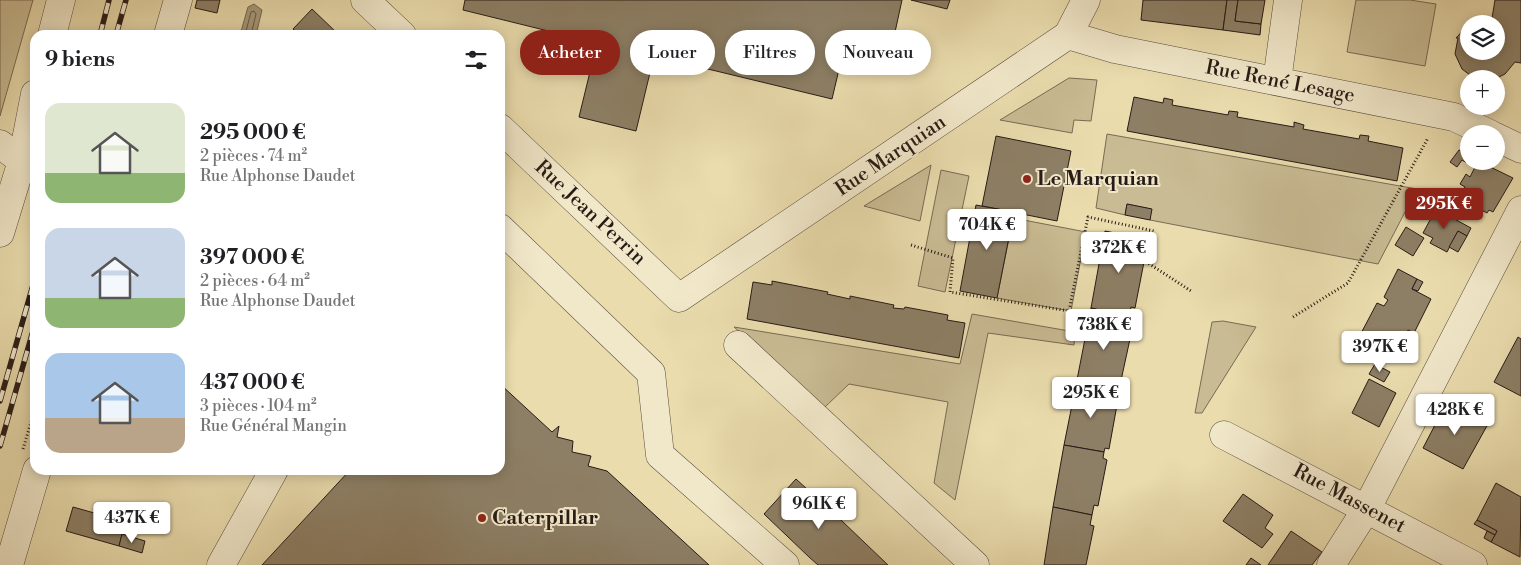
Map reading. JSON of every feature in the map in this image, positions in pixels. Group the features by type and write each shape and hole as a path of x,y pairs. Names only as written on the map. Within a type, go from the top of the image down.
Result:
{"street":[{"path":"53,30 61,0"},
{"path":"169,30 178,0"},
{"path":"365,0 397,30"},
{"name":"Rue Marquian","path":"679,298 1068,35 1086,0"},
{"path":"1277,81 1288,0"},
{"name":"Rue René Lesage","path":"1068,35 1115,49 1454,117 1471,125"},
{"path":"0,233 22,161 30,120"},
{"name":"Rue Jean Perrin","path":"505,133 679,298"},
{"path":"1505,141 1521,148"},
{"path":"0,144 22,161"},
{"path":"1331,565 1367,508 1521,210"},
{"path":"505,233 651,373 660,455 786,565"},
{"path":"738,345 975,565"},
{"name":"Rue Massenet","path":"1224,435 1473,565"},
{"path":"9,565 36,475"},
{"path":"221,565 271,475"}],"path":[{"path":"1293,317 1348,283 1428,137 1436,138"},
{"path":"910,245 953,258 950,292 1069,311 1088,217 1154,231 1148,263 1191,291"}],"shaded area":[{"path":"0,0 33,0 0,116"},
{"path":"1356,0 1410,0 1436,4 1425,66 1347,52"},
{"path":"1069,78 1097,80 1091,121 1074,120 1072,133 1000,120"},
{"path":"1107,134 1417,189 1378,264 1150,220 1151,209 1127,204 1125,215 1096,208"},
{"path":"931,165 920,221 864,206"},
{"path":"941,170 969,176 945,292 918,286"},
{"path":"1013,218 1086,232 1071,311 997,298"},
{"path":"972,314 1075,332 1074,345 988,333 955,500 934,483 948,402 849,384 825,407 734,327 960,364"},
{"path":"1223,321 1256,327 1202,413 1195,413 1212,322"}],"water":[{"path":"254,4 262,10 257,30 241,30 248,7"}],"building":[{"path":"197,0 220,0 217,13 195,8"},
{"path":"465,0 902,0 895,30 825,30 825,75 838,75 832,99 733,75 815,75 815,30 725,30 725,73 715,71 715,30 630,30 630,75 649,75 636,131 579,117 589,75 620,75 620,30 544,30 463,10"},
{"path":"911,0 950,0 947,9"},
{"path":"1143,0 1227,0 1223,30 1141,20"},
{"path":"1227,0 1238,0 1235,21 1261,24 1260,35 1223,30"},
{"path":"1238,0 1265,0 1261,24 1235,21"},
{"path":"1495,0 1521,0 1521,63 1515,62 1505,74 1505,70 1463,70 1455,54 1458,38 1456,38 1460,34 1460,60 1505,60 1505,15 1492,15"},
{"path":"312,9 334,30 294,30 293,29"},
{"path":"1134,97 1163,103 1164,98 1173,100 1172,105 1228,115 1229,111 1238,112 1237,117 1294,127 1294,122 1304,125 1303,129 1359,139 1360,135 1369,136 1368,141 1403,148 1397,181 1127,131"},
{"name":"Le Marquian","path":"996,136 1071,151 1057,221 982,206"},
{"path":"1460,150 1460,163 1457,167 1450,162"},
{"path":"1474,170 1497,170 1513,178 1493,212 1489,210 1487,213 1459,198 1465,187 1460,184 1466,174 1470,177"},
{"path":"1127,204 1152,209 1150,220 1125,215"},
{"path":"976,205 1014,212 997,298 960,291"},
{"path":"1436,209 1471,228 1467,236 1458,231 1447,252 1430,243 1433,238 1423,233"},
{"path":"1406,227 1424,238 1413,256 1395,245"},
{"path":"1105,231 1145,239 1140,261 1144,262 1135,308 1131,307 1129,317 1091,308"},
{"path":"1458,231 1467,236 1458,252 1449,247"},
{"path":"1398,269 1417,279 1412,289 1431,299 1414,333 1408,330 1394,357 1378,347 1358,339 1377,303 1384,306 1388,300 1384,297"},
{"path":"1417,279 1423,282 1418,291 1412,289"},
{"path":"772,281 828,292 827,294 850,299 850,296 894,305 893,308 904,309 905,307 948,315 947,320 965,323 959,358 747,319 753,282 772,285"},
{"path":"1091,308 1129,317 1125,338 1130,339 1120,385 1117,384 1115,393 1076,385"},
{"path":"1518,337 1521,339 1521,396 1494,382"},
{"path":"1375,364 1390,372 1384,382 1369,374"},
{"path":"1369,379 1396,393 1379,427 1352,413"},
{"path":"1076,385 1115,393 1113,404 1117,405 1109,449 1105,448 1104,452 1064,445"},
{"name":"Caterpillar","path":"505,389 552,432 559,426 557,437 573,441 572,452 591,456 588,466 607,471 709,565 262,565 345,475 505,475"},
{"path":"1447,402 1488,424 1463,469 1423,448"},
{"path":"1064,445 1104,452 1103,458 1107,460 1098,506 1094,505 1092,515 1053,507"},
{"path":"796,479 888,565 818,565 809,557 764,514"},
{"path":"1496,483 1521,497 1520,557 1491,542 1497,531 1477,520"},
{"path":"1243,494 1273,515 1265,528 1273,534 1262,548 1223,521"},
{"path":"73,507 105,516 102,525 123,531 119,546 66,531"},
{"path":"1053,507 1092,515 1090,525 1094,526 1086,565 1044,565"},
{"path":"1477,520 1497,531 1495,535 1474,524"},
{"path":"1291,531 1322,552 1312,565 1268,565"},
{"path":"1487,531 1495,535 1491,542 1484,538"},
{"path":"122,534 145,541 142,553 119,546"},
{"path":"1251,558 1261,565 1246,565"}],"railway":[{"path":"101,30 109,0"},
{"path":"117,30 126,0"},
{"path":"0,401 30,296"},
{"path":"0,446 30,341"}],"place":[{"name":"Le Marquian","path":"1027,179"},
{"name":"Caterpillar","path":"482,518"}]}
